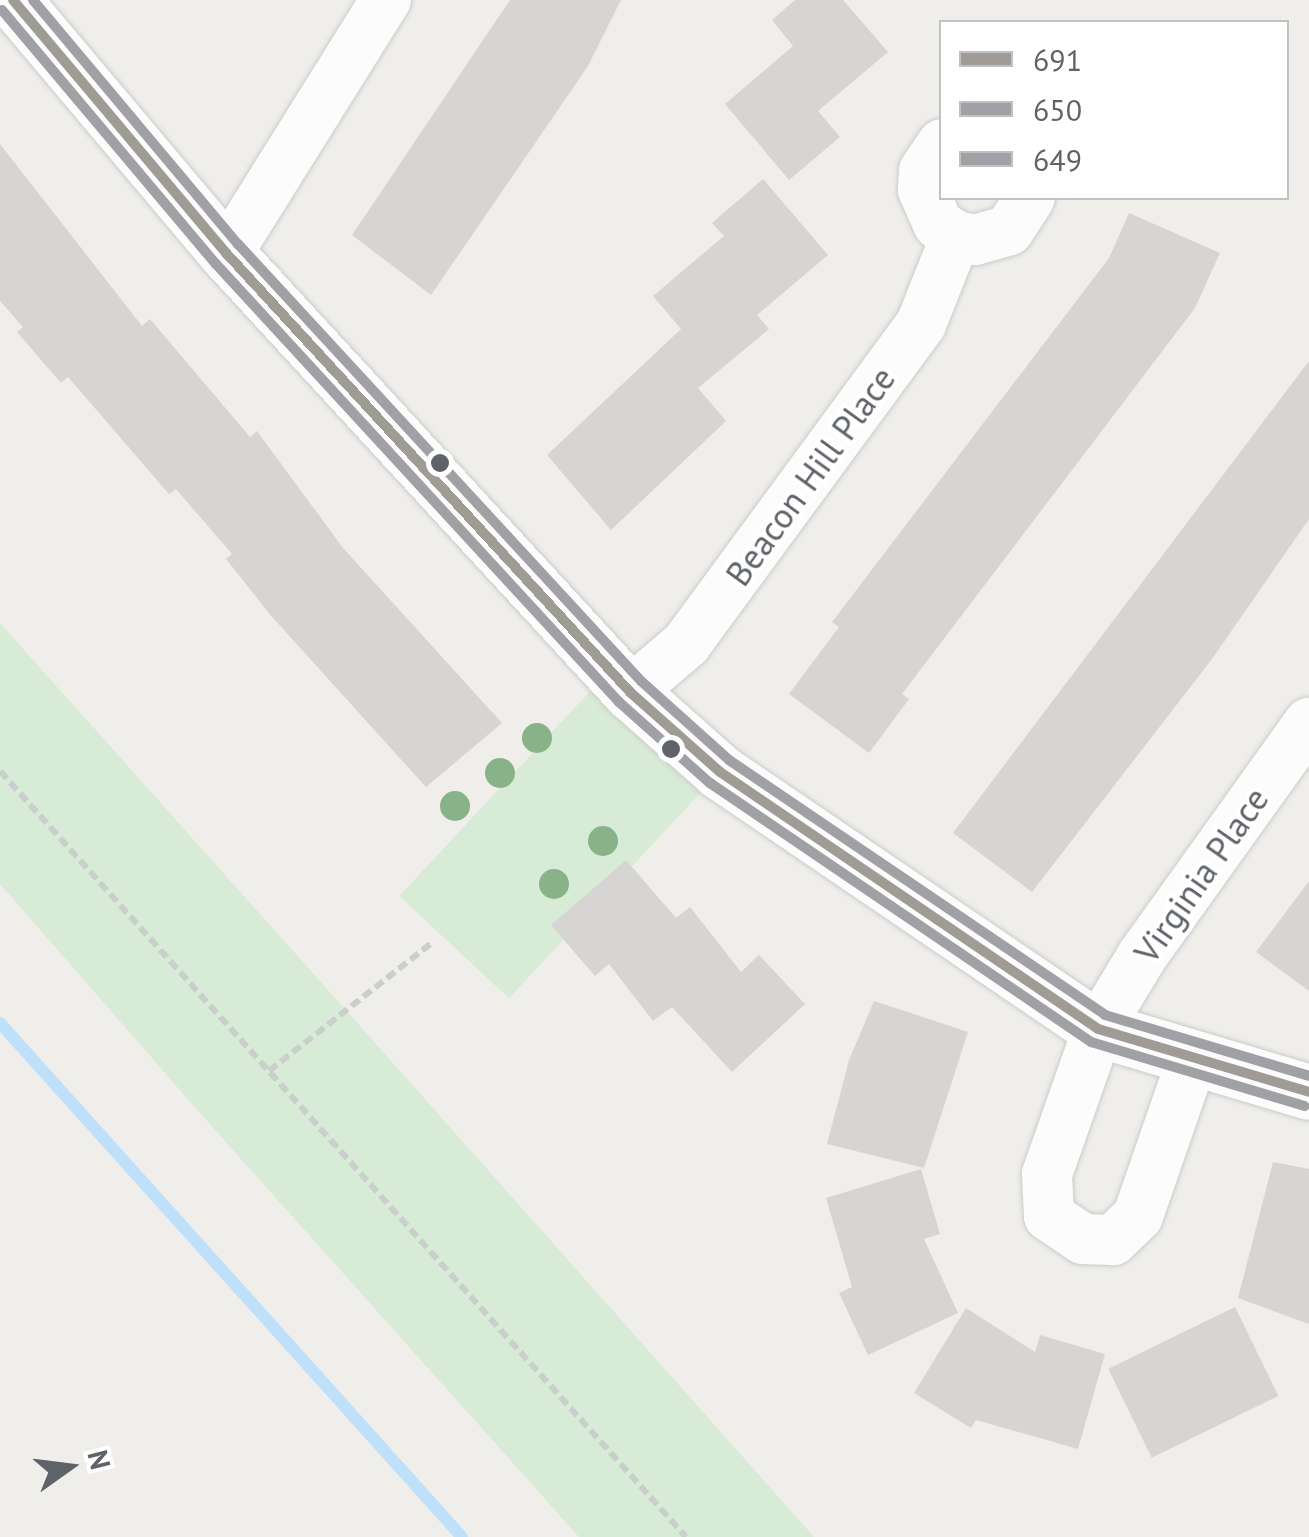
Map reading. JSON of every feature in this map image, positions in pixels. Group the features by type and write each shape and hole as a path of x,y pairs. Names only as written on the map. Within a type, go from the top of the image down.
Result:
{"street":[{"path":"14,0 226,254 630,692 720,772 1098,1029 1309,1092"},
{"path":"226,254 386,0"},
{"path":"939,148 924,171 923,190 938,224 956,236 975,240 1009,230 1029,200"},
{"name":"Beacon Hill Place","path":"630,692 686,644 921,324 956,236"},
{"name":"Virginia Place","path":"1192,1060 1138,1216 1112,1240 1083,1239 1049,1216 1047,1174 1098,1029 1142,956 1309,723"}],"path":[{"path":"0,770 686,1537"},
{"path":"269,1071 434,941"}],"green space":[{"path":"0,623 814,1537 579,1537 199,1112 0,884"},
{"path":"610,670 720,772 509,998 399,896"}],"building":[{"path":"510,0 621,0 588,66 431,295 352,235"},
{"path":"795,0 843,0 888,52 818,111 840,137 789,180 725,104 793,46 772,20"},
{"path":"0,144 142,326 150,319 250,437 257,431 343,548 502,723 426,787 273,618 226,559 232,554 176,489 169,494 68,377 61,383 17,332 23,327 0,301"},
{"path":"763,179 828,255 757,315 769,329 698,388 726,421 611,530 547,455 681,329 653,296 724,236 712,223"},
{"path":"1129,213 1220,253 1195,308 902,694 909,699 869,753 789,694 839,627 832,622 1109,258"},
{"path":"1309,361 1309,519 1212,659 1032,892 953,833"},
{"path":"626,860 676,918 690,907 741,972 759,955 805,1004 732,1072 672,1007 653,1021 609,964 595,976 551,925"},
{"path":"1309,881 1309,991 1256,952"},
{"path":"874,1001 968,1032 924,1168 827,1144 849,1060"},
{"path":"1273,1162 1309,1169 1309,1324 1238,1298"},
{"path":"921,1169 940,1234 924,1239 958,1313 868,1355 839,1293 852,1287 826,1198"},
{"path":"1235,1307 1278,1396 1152,1458 1108,1369"},
{"path":"966,1308 1035,1352 1040,1335 1105,1354 1078,1449 976,1420 971,1428 914,1393"}],"waterway":[{"path":"0,1023 462,1537"}],"transit line":[{"name":"691","path":"13,0 227,254 630,692 720,772 1098,1029 1309,1092"},
{"name":"649","path":"33,0 238,244 641,681 729,760 1105,1015 1309,1076"},
{"name":"650","path":"2,10 216,264 619,702 710,783 1091,1042 1305,1106"}]}
